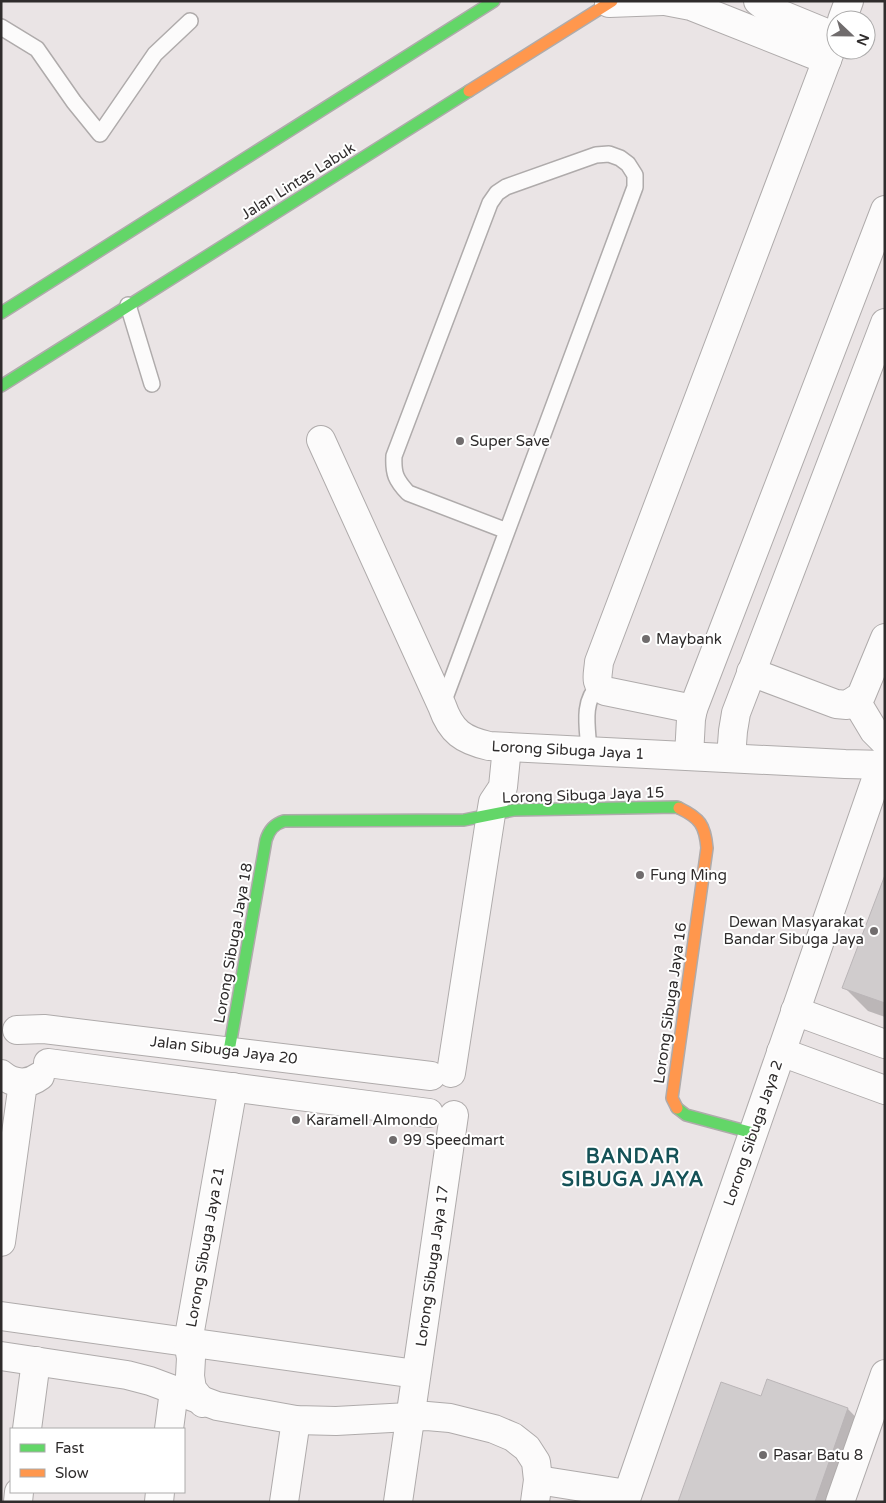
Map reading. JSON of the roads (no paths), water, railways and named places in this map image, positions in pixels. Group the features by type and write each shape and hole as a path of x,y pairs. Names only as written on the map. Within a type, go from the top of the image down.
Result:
{"main road":[{"path":"1,313 494,1"},
{"name":"Jalan Lintas Labuk","path":"1,386 611,2"},
{"name":"Lorong Sibuga Jaya 15","path":"266,840 272,827 284,821 464,820 492,808 514,810 677,807 702,822"},
{"name":"Lorong Sibuga Jaya 16","path":"702,822 707,834 707,848 672,1098 677,1108 686,1115 753,1132"},
{"name":"Lorong Sibuga Jaya 18","path":"229,1051 266,840"}],"street":[{"path":"611,2 664,1 691,6 826,42"},
{"path":"758,1 768,9 826,40"},
{"path":"694,709 606,692 599,686 597,681 600,657 827,60"},
{"path":"689,756 691,719 694,709 885,210"},
{"path":"731,758 736,713 885,323"},
{"name":"Lorong Sibuga Jaya 1","path":"321,440 449,724 462,737 474,742 498,746 731,758 884,757"},
{"path":"751,672 836,704 847,705 861,696 885,638"},
{"path":"856,700 874,731 884,757"},
{"name":"Lorong Sibuga Jaya 17","path":"398,1502 416,1374 449,1094 492,808 503,787 498,746"},
{"name":"Lorong Sibuga Jaya 2","path":"626,1498 884,757"},
{"path":"795,1011 885,1044"},
{"name":"Jalan Sibuga Jaya 20","path":"9,1035 44,1029 229,1051 449,1094"},
{"path":"1,1242 12,1079 32,1082 44,1071 48,1063 49,1054 42,1038 34,1032 26,1030 9,1035"},
{"path":"229,1051 215,1062 239,1088"},
{"path":"781,1052 885,1090"},
{"path":"48,1063 239,1088 449,1094"},
{"name":"Lorong Sibuga Jaya 21","path":"203,1403 192,1389 190,1376 192,1358 188,1342 239,1088"},
{"path":"1,1316 416,1374"},
{"path":"169,1428 161,1378 174,1367 188,1342"},
{"path":"1,1356 128,1375 162,1386 203,1403 296,1420 336,1421 427,1416 450,1418 494,1429 513,1437 526,1448 536,1462 537,1491 626,1498"},
{"path":"27,1428 36,1361"},
{"path":"840,1502 885,1374"},
{"path":"284,1502 296,1420"}],"lane":[{"path":"1,27 37,49 74,102 100,134 155,54 190,21"},
{"path":"442,706 635,187 635,174 628,164 620,158 609,154 596,155 506,187 490,203 394,456 393,471 399,484 408,493 507,531"},
{"path":"128,305 152,384"},
{"path":"588,751 589,699 593,691 599,686"}],"place":[{"name":"Super Save","path":"460,441"},
{"name":"Maybank","path":"646,639"},
{"name":"Fung Ming","path":"640,875"},
{"name":"Dewan Masyarakat Bandar Sibuga Jaya","path":"874,931"},
{"name":"Karamell Almondo","path":"296,1120"},
{"name":"99 Speedmart","path":"393,1140"},
{"name":"Pasar Batu 8","path":"763,1455"}],"district":[{"name":"BANDAR SIBUGA JAYA","path":"633,1168"}]}
